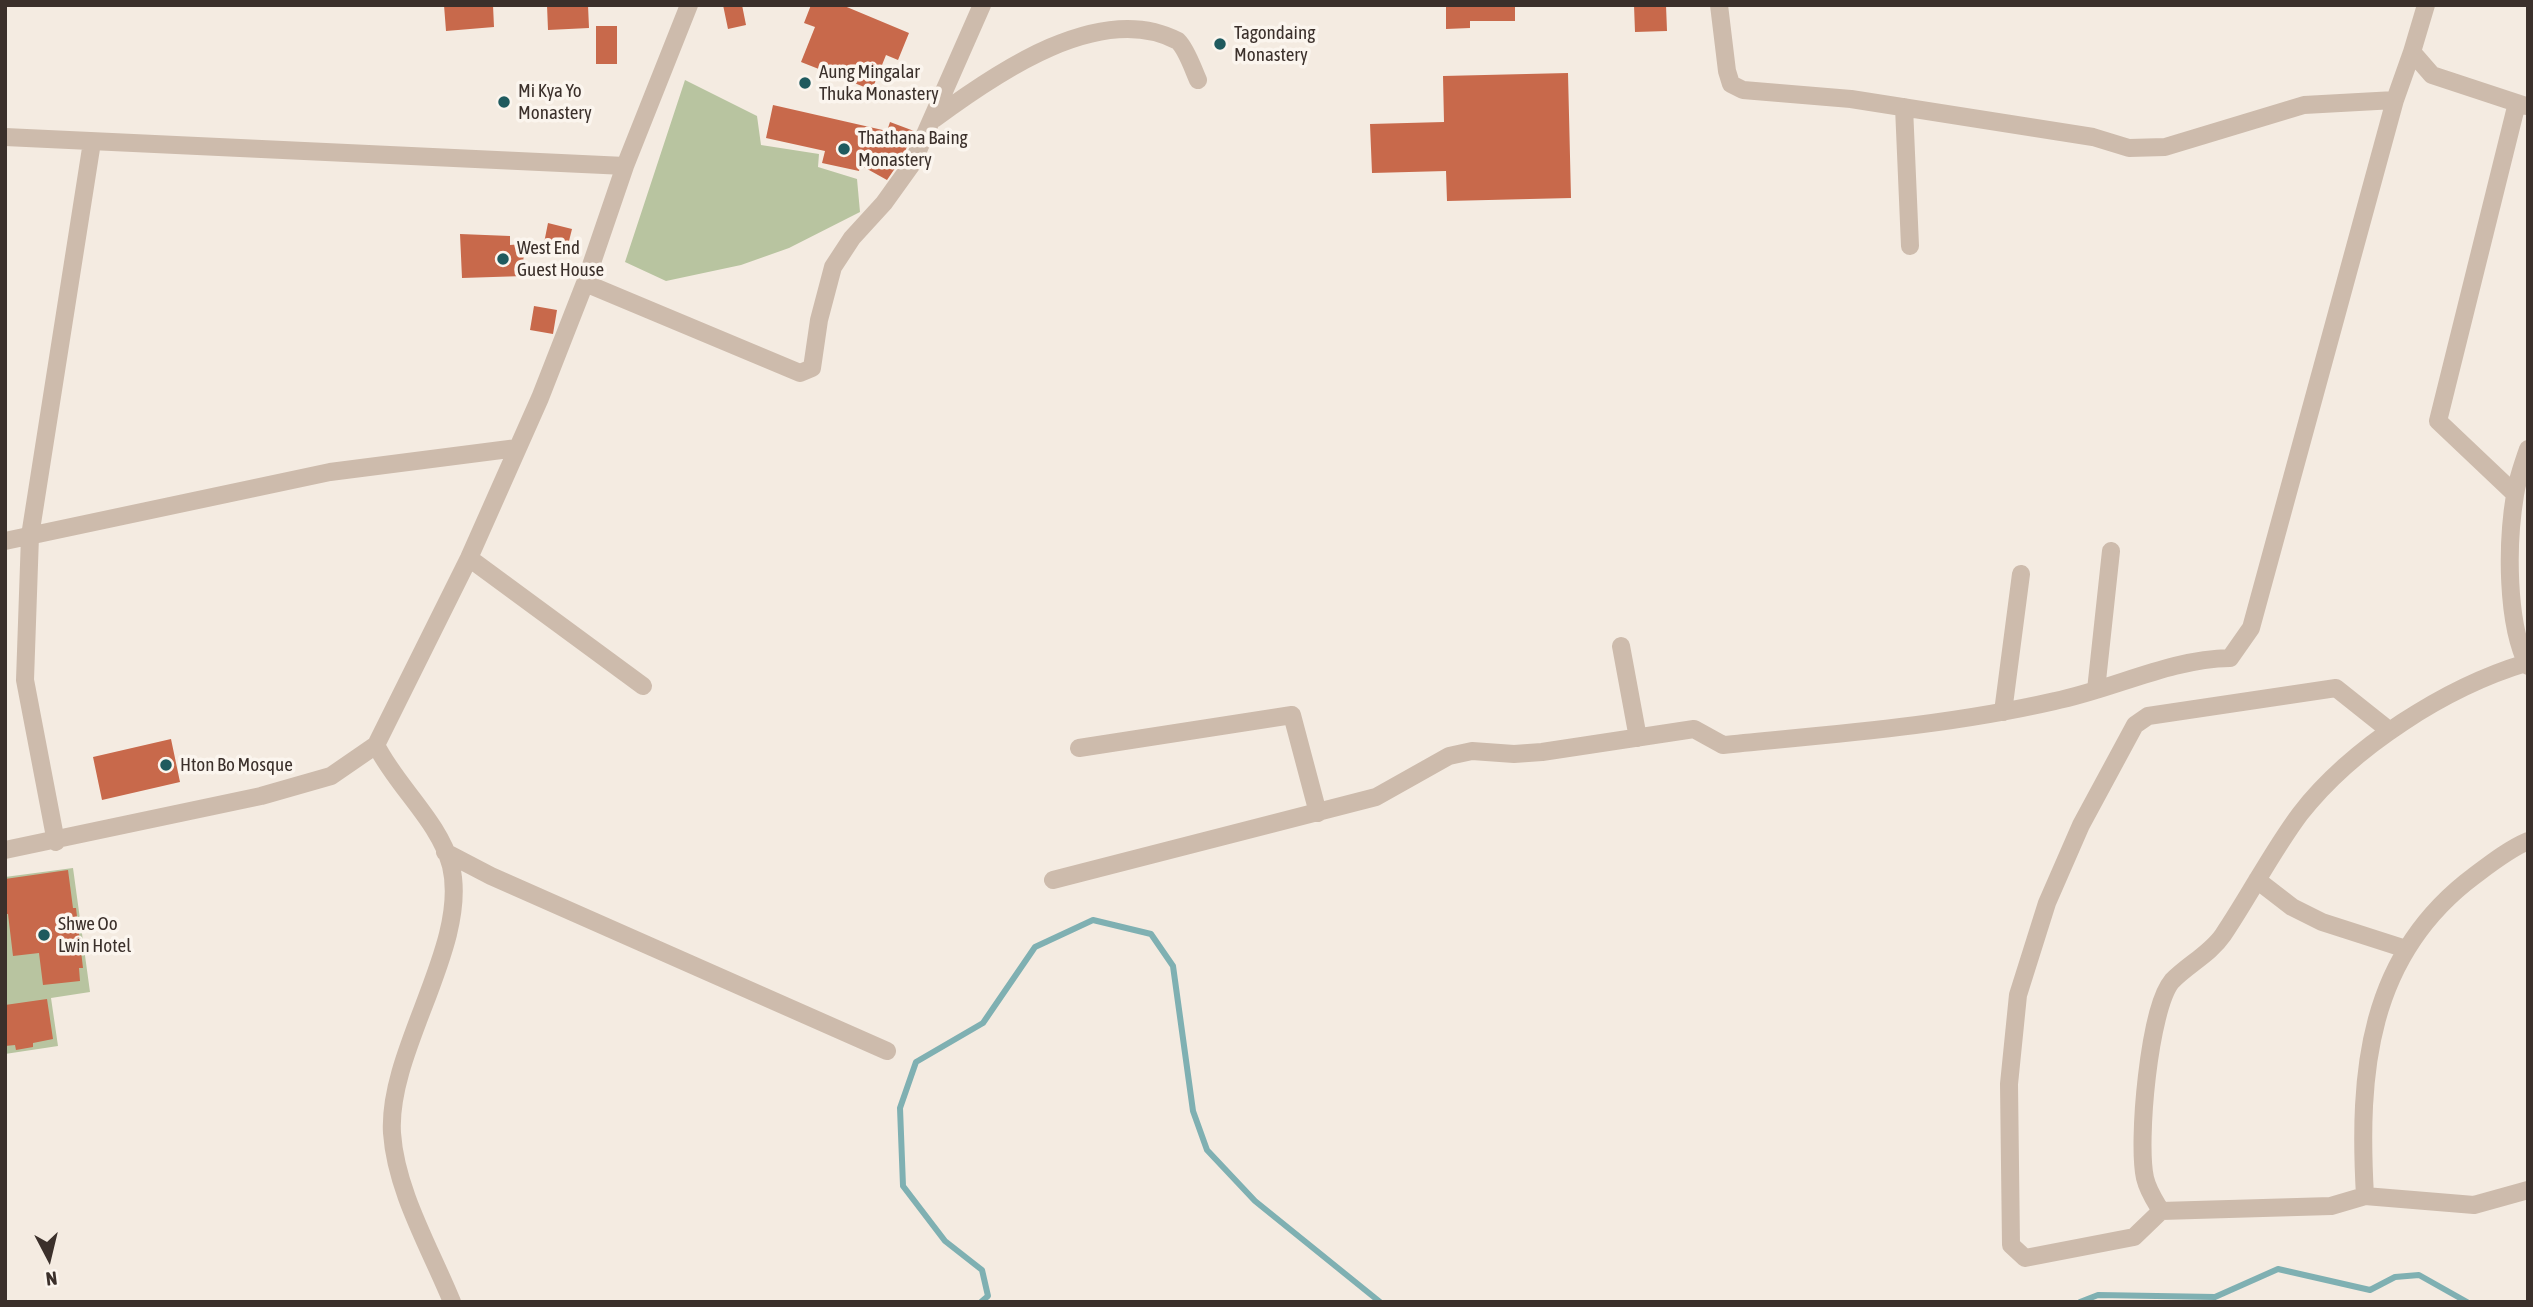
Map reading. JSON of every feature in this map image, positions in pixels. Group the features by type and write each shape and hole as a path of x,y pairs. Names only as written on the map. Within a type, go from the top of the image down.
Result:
{"street":[{"path":"5,850 56,842 261,796 331,776 376,745 469,558 517,448 586,283 625,166 689,5"},
{"path":"586,283 805,373 814,362 819,320 833,267 852,238 884,203 912,164 982,5"},
{"path":"1719,5 1727,71 1731,84 1743,90 1852,99 2093,136 2129,148 2165,147 2304,105 2395,100"},
{"path":"1053,880 1376,797 1449,756 1472,751 1514,754 1542,752 1694,729 1723,745 1940,724 2096,690 2203,659 2230,658 2251,628 2395,100 2426,5"},
{"path":"932,121 1023,52 1065,25 1100,17 1128,16 1153,25 1180,42 1198,80"},
{"path":"2412,52 2432,75 2523,105 2438,421 2515,494"},
{"path":"1904,107 1910,246"},
{"path":"5,137 625,166"},
{"path":"56,842 25,680 30,536 92,142"},
{"path":"5,541 330,472 517,448"},
{"path":"2161,1211 2144,1175 2146,1083 2163,997 2173,981 2221,938 2302,812 2333,780 2390,731 2457,689 2490,674 2527,664 2512,599 2515,494 2528,449"},
{"path":"2096,690 2111,551"},
{"path":"469,558 643,686"},
{"path":"2003,712 2021,574"},
{"path":"1621,646 1638,738"},
{"path":"2390,731 2336,688 2148,716 2135,725 2081,825 2047,903 2018,995 2010,1084 2011,1245 2025,1258 2134,1237 2161,1211 2331,1206 2365,1196 2474,1205 2528,1190"},
{"path":"1079,748 1159,738 1292,715 1318,813"},
{"path":"376,745 386,766 440,840 455,898 444,942 396,1091 392,1131 399,1173 452,1302"},
{"path":"2365,1196 2362,1102 2369,1045 2397,965 2421,925 2454,891 2528,841"},
{"path":"445,852 491,876 887,1051"},
{"path":"2257,880 2292,907 2322,922 2406,949"}],"green space":[{"path":"685,80 757,116 761,145 819,154 818,167 857,179 860,212 789,248 741,265 666,281 625,262"},
{"name":"Shwe Oo Lwin Hotel","path":"73,868 90,992 51,998 58,1046 5,1054 5,877"}],"building":[{"path":"444,5 493,5 494,27 446,31"},
{"path":"547,5 588,5 589,28 548,30"},
{"path":"723,5 742,5 746,25 728,29"},
{"path":"811,5 842,5 909,33 898,60 886,55 872,90 801,62 815,27 804,23"},
{"path":"1446,5 1515,5 1515,21 1470,21 1470,28 1446,29"},
{"path":"1634,5 1666,5 1667,31 1635,32"},
{"path":"596,26 617,26 617,64 596,64"},
{"path":"1568,73 1571,198 1447,201 1446,171 1372,173 1370,124 1444,122 1443,76"},
{"path":"773,105 887,131 890,122 914,131 902,158 887,180 860,165 859,171 822,163 825,151 766,138"},
{"path":"548,223 572,229 566,253 543,248"},
{"path":"460,234 510,236 510,245 523,244 524,276 462,278"},
{"path":"534,306 557,310 553,334 530,330"},
{"path":"171,739 180,782 102,800 93,757"},
{"path":"68,870 73,908 76,908 83,968 79,968 80,981 43,985 39,953 13,956 8,914 5,914 5,879"},
{"path":"47,999 53,1039 16,1050 15,1045 5,1046 5,1005"}],"waterway":[{"path":"981,1302 988,1296 982,1270 945,1241 903,1186 900,1108 916,1062 983,1023 1035,947 1093,920 1151,934 1173,966 1193,1111 1207,1150 1255,1201 1380,1302"},
{"path":"2080,1302 2098,1295 2215,1297 2278,1269 2370,1290 2395,1277 2419,1275 2467,1302"}],"place":[{"name":"Tagondaing Monastery","path":"1220,44"},
{"name":"Aung Mingalar Thuka Monastery","path":"805,83"},
{"name":"Mi Kya Yo Monastery","path":"504,102"},
{"name":"Thathana Baing Monastery","path":"844,149"},
{"name":"West End Guest House","path":"503,259"},
{"name":"Hton Bo Mosque","path":"166,765"},
{"name":"Shwe Oo Lwin Hotel","path":"44,935"}]}
